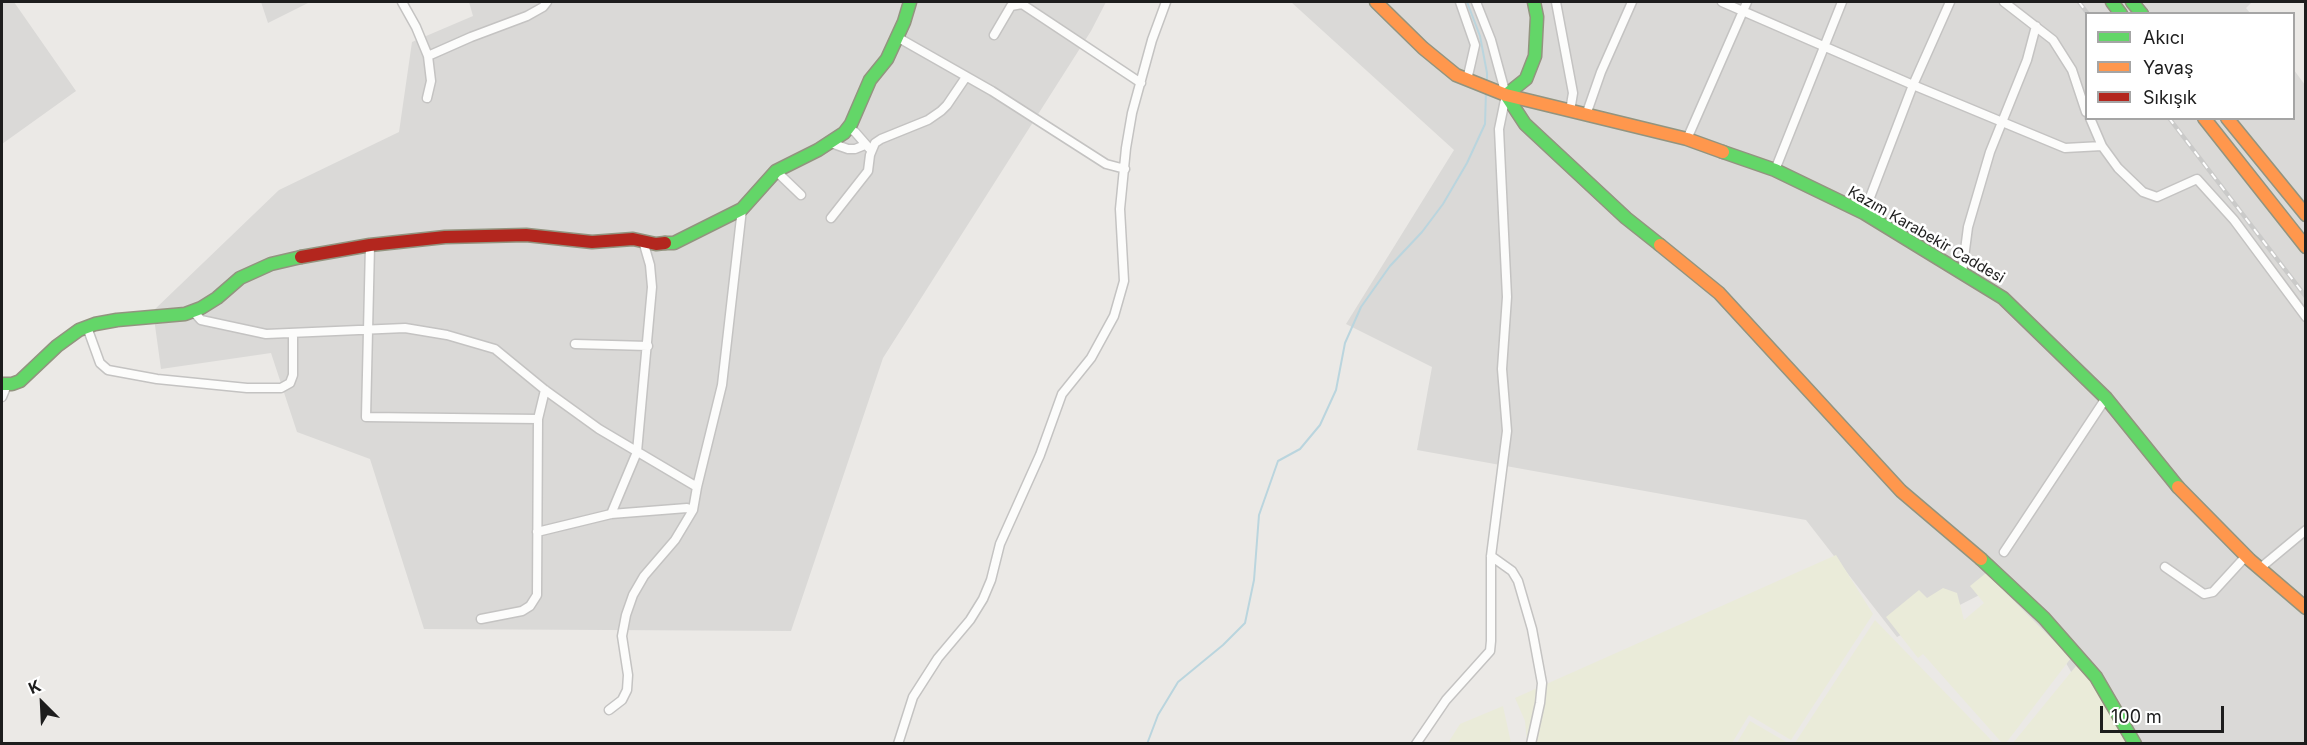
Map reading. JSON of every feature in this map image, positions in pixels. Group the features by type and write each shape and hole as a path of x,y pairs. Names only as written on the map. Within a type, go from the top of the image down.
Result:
{"street":[{"path":"402,2 428,56 431,81 427,98"},
{"path":"428,56 527,16 543,7 547,2"},
{"path":"2,397 4,385 20,381 71,335 87,327 117,320 185,315 217,298 240,278 271,264 294,258 428,238 488,235 592,242 633,239 656,244 674,243 742,209 776,171 818,150 844,133 870,80 887,59 904,22 910,2"},
{"path":"898,744 913,697 938,658 970,620 983,599 991,580 1000,544 1028,486 1062,394 1091,358 1114,316 1124,281 1120,209 1126,148 1132,113 1152,40 1166,2"},
{"name":"Kazım Karabekir Caddesi","path":"1376,2 1423,48 1456,75 1506,95 1687,139 1775,170 1864,213 2003,298 2106,398 2174,483 2259,569 2306,609"},
{"path":"1460,2 1475,45 1467,80"},
{"path":"1476,2 1491,40 1506,95 1525,124 1626,218 1719,293 1901,491 1983,561 2044,618 2096,676 2135,744"},
{"path":"1416,744 1453,692 1490,651 1491,556 1507,431 1502,369 1507,297 1498,129 1506,95 1526,79 1535,56 1538,17 1534,2"},
{"path":"1556,2 1572,84 1570,111"},
{"path":"1586,115 1601,72 1632,2"},
{"path":"1722,2 2065,148 2102,146"},
{"path":"1687,139 1747,2"},
{"path":"1775,170 1842,2"},
{"path":"1864,213 1913,85 1950,2"},
{"path":"2004,2 2053,40 2072,70 2085,108"},
{"path":"994,35 1011,6 1022,4 1141,83"},
{"path":"1962,273 1968,227 1990,152 2027,60 2036,26"},
{"path":"897,37 1106,164 1125,169"},
{"path":"828,142 848,149 868,147 880,139 920,123 947,105 966,77"},
{"path":"2091,120 2102,146 2118,168 2143,192 2157,197 2197,179 2234,220 2306,317"},
{"path":"2206,120 2306,247"},
{"path":"2229,120 2306,214"},
{"path":"831,218 868,171 868,147 855,132 848,128"},
{"path":"776,171 801,195"},
{"path":"609,710 622,700 627,690 628,675 622,636 633,595 644,576 675,540 693,510 722,385 742,209"},
{"path":"611,514 637,452 648,346 652,276 643,241"},
{"path":"370,245 366,417 538,419"},
{"path":"193,311 201,320 266,334 412,329 447,335 495,349 545,390 599,429 697,487"},
{"path":"87,327 100,363 108,370 157,379 247,388 281,388 290,383 293,375 293,334"},
{"path":"574,344 648,346"},
{"path":"481,619 522,611 535,599 538,591 538,419 545,390"},
{"path":"2004,552 2106,398"},
{"path":"537,532 611,514 693,510"},
{"path":"2259,569 2306,530"},
{"path":"1491,556 1512,571 1518,581 1533,629 1542,683 1539,710 1531,744"},
{"path":"2165,567 2204,594 2213,592 2246,556"}],"shaded area":[{"path":"2,2 14,2 76,91 2,144"},
{"path":"261,2 310,2 268,23"},
{"path":"469,2 1106,2 1091,31 883,358 791,631 424,629 370,459 297,432 271,353 161,369 153,311 279,190 399,132 412,42 473,16"},
{"path":"1291,2 2252,2 2246,8 2249,12 2085,12 2085,120 2295,120 2295,71 2305,85 2305,743 2112,743 2066,663 1999,585 1897,637 1806,520 1417,450 1432,367 1346,324 1454,150"}],"green space":[{"path":"1836,555 1873,614 1791,740 1749,715 1732,743 1527,743 1525,721 1515,698"},
{"path":"1986,573 2071,658 2006,743 2002,743 1923,654 1918,658 1886,617 1919,590 1927,598 1943,588 1957,593 1964,620 1984,603 1970,586"},
{"path":"1875,620 1994,743 1795,743"},
{"path":"2076,666 2089,679 2126,743 2013,743"},
{"path":"1503,706 1511,743 1448,743 1460,724"},
{"path":"1750,721 1788,743 1737,743"}],"waterway":[{"path":"1467,2 1480,36 1487,83"},
{"path":"1147,744 1158,715 1178,682 1223,645 1245,623 1254,580 1259,515 1278,461 1300,449 1320,425 1336,390 1345,343 1361,307 1390,266 1422,232 1443,204 1467,163 1485,124 1486,91"}],"railway":[{"path":"2079,2 2086,12"},
{"path":"2171,120 2306,297"}],"traffic: fast":[{"path":"665,243 674,243 742,209 776,171 818,150 844,133 851,124 870,80 887,59 904,22 910,2"},
{"path":"1534,2 1537,17 1535,56 1526,79 1506,95 1525,124 1626,218 1660,245"},
{"path":"2112,2 2120,12"},
{"path":"2132,2 2140,12"},
{"path":"1723,152 1775,170 1864,213 2003,298 2106,398 2178,487"},
{"path":"2,384 20,381 57,346 79,330 117,320 185,314 217,298 240,278 271,264 301,257"},
{"path":"1981,559 2044,618 2096,677 2135,744"}],"traffic: slow":[{"path":"1376,2 1423,48 1456,75 1506,95 1687,139 1723,152"},
{"path":"2206,120 2306,247"},
{"path":"2229,120 2306,215"},
{"path":"1660,245 1719,293 1901,491 1981,559"},
{"path":"2178,487 2250,560 2306,608"}],"traffic: jam":[{"path":"301,257 370,245 445,237 526,235 592,242 633,239 656,244 665,243"}]}
